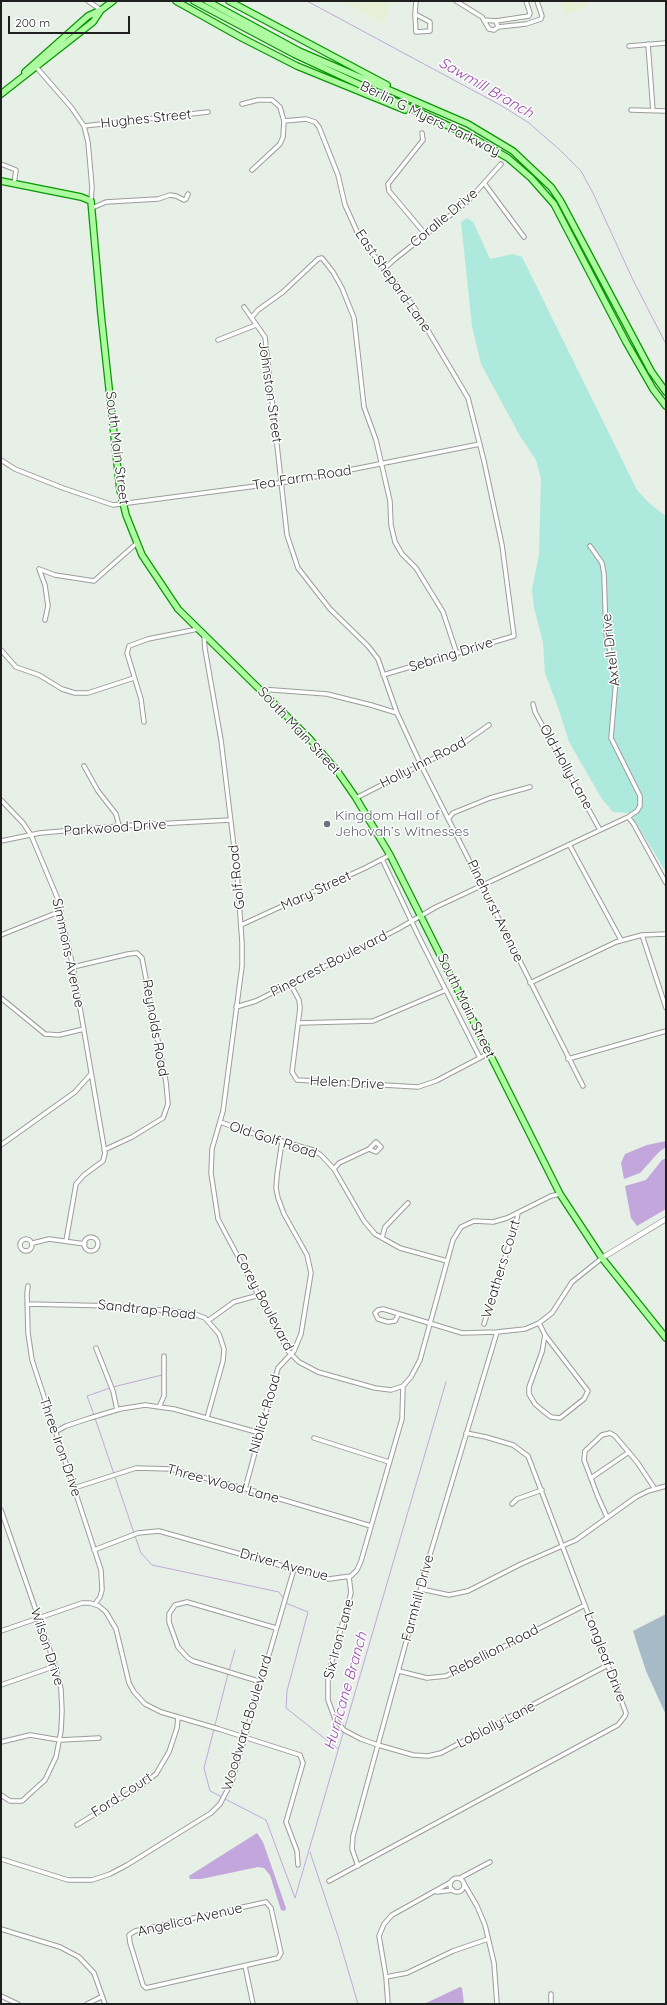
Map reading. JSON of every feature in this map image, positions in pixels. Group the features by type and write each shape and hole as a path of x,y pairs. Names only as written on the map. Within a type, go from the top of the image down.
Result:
{"main road":[{"path":"14,84 88,16 101,10 112,1"},
{"path":"176,1 248,41 298,66 374,98 441,123"},
{"name":"Berlin G Myers Parkway","path":"194,1 294,54 468,135 508,158 531,178 554,204 626,342 653,389 666,406"},
{"name":"Berlin G Myers Parkway","path":"207,1 299,51 414,99 468,124 513,151 550,187 560,200 651,371 666,392"},
{"path":"229,1 414,99"},
{"path":"1,94 37,68 93,22 101,10"},
{"path":"1,181 81,197 91,201"},
{"path":"554,204 560,200"},
{"name":"South Main Street","path":"91,201 101,314 118,472 123,504 137,543 148,566 171,601 260,688 324,754 356,798 390,855 560,1194 602,1258 666,1338"}],"street":[{"path":"88,1 101,10"},
{"path":"415,14 430,22 430,31 416,32 415,14 416,1"},
{"path":"456,1 484,20 489,29 494,30 498,27 526,24 541,19 542,16 537,1"},
{"path":"484,20 496,21 529,16 530,13 526,1"},
{"path":"496,21 498,27"},
{"path":"629,46 666,43"},
{"path":"648,44 653,111"},
{"path":"37,68 71,107 84,126 88,142 92,187 91,201"},
{"path":"242,104 258,100 272,100 280,107 284,121 284,137 280,144 252,170"},
{"path":"631,110 666,112"},
{"name":"Hughes Street","path":"84,126 208,112"},
{"name":"East Shepard Lane","path":"284,121 306,119 315,122 319,127 338,174 347,210 359,236 414,307 468,398 480,444 502,545 513,632"},
{"path":"422,133 423,140 390,180 388,187 391,194 426,235"},
{"path":"1,164 16,170 14,184"},
{"name":"Coralie Drive","path":"384,269 467,202 501,164"},
{"path":"484,183 524,236"},
{"path":"92,208 106,202 158,199 170,196 176,196 184,200 188,194"},
{"path":"252,317 258,310 283,292 315,260 322,258 339,283 354,318 364,407 376,440 390,501 391,526 395,542 402,554 416,568 443,612 457,654"},
{"name":"Johnston Street","path":"244,307 265,337 287,535 298,568 311,587 330,609 372,650 378,659 383,675"},
{"path":"218,340 256,325"},
{"name":"Tea Farm Road","path":"1,460 15,468 76,493 108,504 123,504 282,482 480,444"},
{"path":"45,620 48,606 45,585 39,570 54,575 94,581 137,543"},
{"name":"Axtell Drive","path":"590,546 602,563 604,574 606,633 616,680 611,738 640,796 640,806 637,811 628,817"},
{"path":"144,722 143,706 127,653 130,645 200,629"},
{"name":"Sebring Drive","path":"383,675 514,636 513,632"},
{"name":"Golf Road","path":"204,633 205,649 218,716 241,925 242,966 220,1122"},
{"path":"1,650 13,665 19,669 39,675 62,689 75,693 88,692 134,678"},
{"name":"Pinehurst Avenue","path":"383,675 397,713 421,765 449,818 568,1059 583,1086"},
{"path":"260,688 327,694 397,713"},
{"name":"Old Holly Lane","path":"533,704 535,712 600,830"},
{"name":"Holly Inn Road","path":"356,798 462,744 489,725"},
{"path":"84,766 98,791 116,814 119,826"},
{"path":"449,818 453,813 490,798 530,787"},
{"name":"Simmons Avenue","path":"1,800 23,823 31,835 53,886 61,911 73,967 104,1150 104,1157 100,1163 89,1171 76,1184 66,1241"},
{"path":"628,817 633,823 666,883"},
{"name":"Pinecrest Boulevard","path":"236,1007 246,1005 290,984 412,922 420,916 570,846 628,817"},
{"name":"Parkwood Drive","path":"1,841 31,835 119,826 230,820"},
{"path":"570,846 621,940"},
{"name":"Mary Street","path":"241,925 390,855"},
{"path":"382,859 480,1058"},
{"path":"1,935 61,911"},
{"path":"530,983 621,940 642,935 666,934"},
{"path":"642,935 666,1008"},
{"name":"Reynolds Road","path":"73,967 128,954 137,953 142,958 168,1104 166,1114 159,1122 104,1150"},
{"name":"Helen Drive","path":"290,984 299,1000 299,1022 292,1072 297,1080 418,1087 430,1084 489,1053"},
{"path":"299,1022 373,1022 446,990"},
{"path":"1,998 45,1034 59,1034 84,1029"},
{"path":"568,1059 666,1031"},
{"path":"1,1145 75,1092 91,1074"},
{"name":"Old Golf Road","path":"220,1122 317,1153 334,1169 364,1221 382,1238 400,1248 447,1261"},
{"name":"Corey Boulevard","path":"220,1122 210,1161 218,1219 291,1355 304,1365 318,1372 375,1388 391,1390 403,1386"},
{"name":"Niblick Road","path":"245,1488 278,1368 285,1359 291,1355 301,1334 312,1273 307,1255 284,1214 278,1198 276,1188 282,1141"},
{"path":"334,1169 339,1163 369,1149"},
{"path":"403,1386 417,1369 455,1235 464,1224 478,1221 497,1221 518,1213 551,1196 560,1194"},
{"path":"382,1238 385,1227 408,1203"},
{"name":"Weathers Court","path":"484,1324 507,1251 514,1234 518,1213"},
{"path":"398,1315 395,1321 388,1322 378,1319 375,1313 378,1310 383,1309 398,1315 462,1333 525,1329 539,1323 554,1311 572,1282 602,1258 666,1219"},
{"path":"33,1243 50,1239 85,1244"},
{"name":"Three Iron Drive","path":"28,1286 27,1304 32,1360 101,1570 103,1586 100,1598 95,1604"},
{"path":"209,1320 234,1302 259,1294"},
{"name":"Sandtrap Road","path":"27,1304 88,1304 182,1311 197,1314 209,1320 221,1337 224,1349 223,1361 207,1418"},
{"path":"539,1323 545,1335 588,1391 584,1399 560,1418 551,1417 536,1404 529,1394 529,1387 542,1352 545,1335"},
{"name":"Farmhill Drive","path":"358,1866 352,1849 352,1843 398,1670 496,1332"},
{"path":"96,1348 113,1391 117,1410"},
{"path":"160,1405 164,1396 164,1356"},
{"name":"Driver Avenue","path":"94,1550 138,1533 159,1531 329,1579 349,1577 355,1574 360,1566 402,1419 403,1386"},
{"path":"55,1432 66,1426 117,1410 139,1405 160,1405 260,1433"},
{"name":"Longleaf Drive","path":"328,1881 621,1722 626,1712 531,1461 521,1449 495,1439 466,1433"},
{"path":"607,1517 584,1460 584,1454 602,1435 608,1433 613,1434 630,1452 655,1489"},
{"path":"314,1438 325,1443 389,1462"},
{"path":"590,1478 630,1452"},
{"name":"Three Wood Lane","path":"74,1488 136,1468 159,1468 183,1472 245,1488 371,1526"},
{"path":"422,1589 444,1595 463,1593 526,1561 563,1547 590,1531 636,1497 666,1486"},
{"path":"512,1504 517,1499 542,1490"},
{"name":"Wilson Drive","path":"1,1510 54,1664 62,1700 60,1740 56,1757 50,1772 29,1797 22,1801 14,1802 1,1795"},
{"name":"Woodward Boulevard","path":"1,1859 68,1880 92,1880 110,1874 212,1813 220,1804 230,1787 294,1569"},
{"name":"Six Iron Lane","path":"349,1577 351,1592 328,1675 328,1700 335,1719 344,1730 361,1739 378,1745"},
{"path":"261,1682 193,1661 188,1658 176,1642 169,1622 169,1614 175,1605 187,1602 276,1628"},
{"path":"1,1631 82,1603 95,1604 106,1612 116,1629 126,1673 134,1692 151,1708 293,1752 302,1757 303,1763 286,1822 297,1851 298,1865"},
{"name":"Rebellion Road","path":"398,1670 427,1678 446,1676 585,1605"},
{"path":"1,1685 47,1669 54,1664"},
{"name":"Loblolly Lane","path":"378,1745 413,1755 428,1756 441,1754 608,1665"},
{"name":"Ford Court","path":"78,1825 141,1786 156,1774 169,1752 177,1728 178,1717"},
{"path":"1,1742 30,1734 60,1740 99,1738"},
{"path":"388,2004 386,1978 379,1936 384,1924 392,1915 434,1892 455,1878 460,1878 490,1862"},
{"path":"460,1878 477,1906 488,1939 494,1963 497,2004"},
{"path":"451,1882 450,1885 453,1890"},
{"path":"434,1892 453,1890 458,1892 462,1890 463,1882"},
{"name":"Angelica Avenue","path":"266,1902 271,1908 281,1953 278,1958 245,1966 146,1988 143,1985 129,1935 135,1931 266,1902"},
{"path":"1,1929 60,1947 79,1957 94,1973 101,1997 105,2004"},
{"path":"386,1978 407,1973 453,1952 488,1939"},
{"path":"245,1966 253,2004"},
{"path":"551,1994 551,2004"},
{"path":"1,1996 18,2004"},
{"path":"87,2004 101,1997"}],"shaded area":[{"path":"342,1 389,1 384,24"},
{"path":"560,1 588,1 586,7 565,14"},
{"path":"467,218 473,222 490,259 513,254 522,257 637,490 649,503 666,516 666,872 630,813 613,812 602,799 569,742 545,673 543,642 534,608 532,589 539,555 541,479 536,460 520,436 481,364 472,326 461,222"},
{"path":"666,1141 666,1147 659,1152 640,1173 624,1179 621,1163 625,1154 647,1145"},
{"path":"666,1158 666,1209 637,1226 631,1218 625,1186 646,1180 662,1160"},
{"path":"666,1614 666,1715 646,1671 633,1631"},
{"path":"257,1833 263,1842 286,1908 285,1911 281,1910 270,1875 264,1868 258,1867 201,1879 190,1879 189,1876"},
{"path":"460,1987 462,1988 464,2004 424,2004"}],"waterway":[{"name":"Sawmill Branch","path":"307,1 502,106 529,123 560,150 581,171 593,193 633,280 666,344"},
{"path":"113,1387 162,1375"},
{"name":"Hurricane Branch","path":"345,1727 446,1382"},
{"path":"94,1415 87,1396 110,1388"},
{"path":"95,1418 114,1474"},
{"path":"115,1477 134,1533"},
{"path":"135,1536 141,1553 152,1565 279,1592 284,1599"},
{"path":"286,1602 308,1612 287,1691 286,1708 338,1749"},
{"path":"229,1671 235,1650"},
{"path":"222,1797 210,1791 204,1768 228,1674"},
{"path":"225,1799 266,1820 295,1898 344,1730"},
{"name":"Hurricane Branch","path":"310,1852 338,1936 358,2004"}],"place":[{"name":"Kingdom Hall of Jehovah’s Witnesses","path":"327,824"}]}
